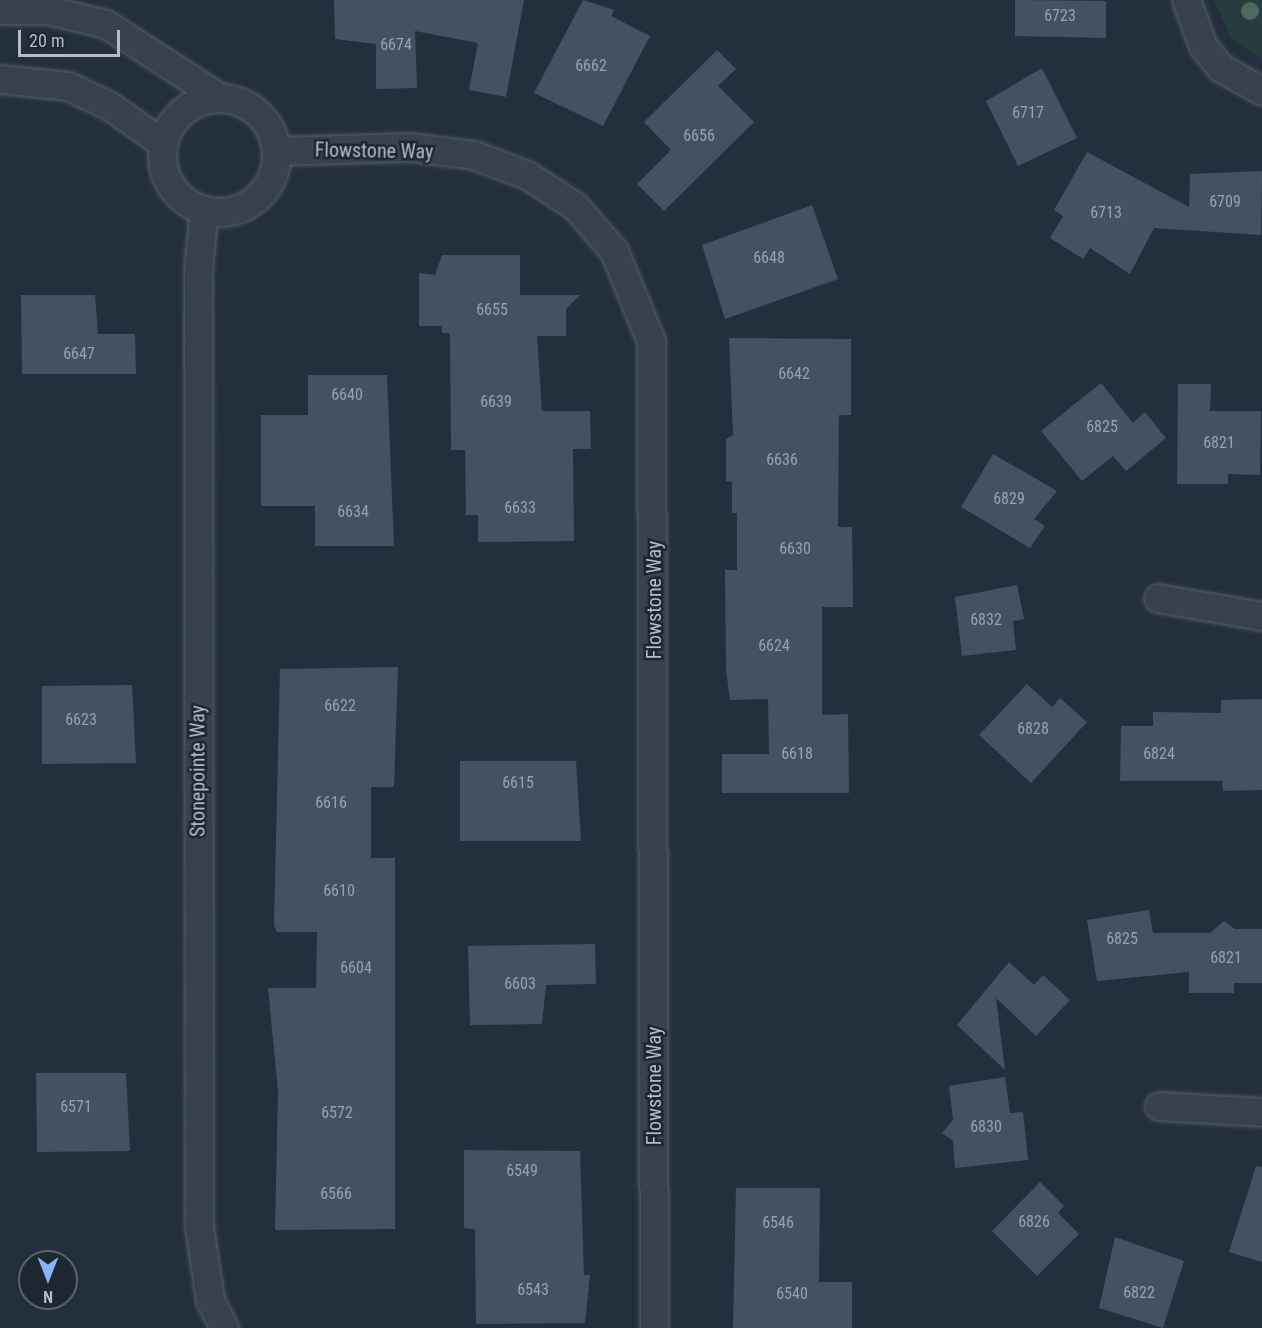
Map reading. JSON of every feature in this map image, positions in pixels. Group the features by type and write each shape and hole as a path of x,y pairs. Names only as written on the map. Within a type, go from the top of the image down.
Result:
{"street":[{"path":"1186,0 1190,19 1215,61 1242,84 1262,91"},
{"path":"0,10 48,10 106,24 219,97 258,113 273,134 276,151 275,169 256,199 222,212 204,210 188,204 170,185 161,160 162,143 183,110 219,97"},
{"path":"0,79 68,86 110,106 162,143"},
{"name":"Flowstone Way","path":"276,151 410,147 474,155 527,175 575,206 614,251 651,341 654,1328"},
{"name":"Stonepointe Way","path":"204,210 198,269 199,1227 210,1300 224,1328"},
{"path":"1158,598 1262,616"},
{"path":"1159,1106 1262,1112"}],"green space":[{"path":"1214,0 1262,0 1262,60 1231,38"}],"building":[{"path":"334,0 524,0 506,97 469,90 478,43 415,31 417,88 376,89 376,44 335,39"},
{"path":"583,0 614,10 611,16 650,36 603,126 534,93"},
{"path":"1015,0 1106,1 1106,38 1015,36"},
{"path":"717,50 736,69 718,86 754,122 664,211 637,184 671,150 644,122"},
{"path":"1042,68 1077,138 1018,166 986,101"},
{"path":"1087,152 1189,207 1190,174 1262,171 1261,235 1154,228 1130,274 1090,248 1083,259 1050,238 1063,216 1054,210"},
{"path":"812,205 838,279 725,319 702,245"},
{"path":"442,255 520,255 520,295 580,295 566,309 566,336 537,336 542,411 590,411 591,449 573,449 574,541 478,542 478,515 466,515 465,450 451,450 450,333 442,333 442,326 419,326 419,273 435,275"},
{"path":"21,295 95,295 98,334 135,334 136,374 22,374"},
{"path":"729,338 851,339 851,415 839,415 838,527 852,527 853,607 822,607 822,715 848,714 849,793 722,793 722,754 769,754 768,699 730,700 726,669 725,570 737,570 737,513 732,513 732,482 726,481 726,439 733,435"},
{"path":"308,375 387,375 394,546 315,546 315,506 261,506 261,415 308,415"},
{"path":"1101,383 1133,423 1145,412 1166,438 1126,471 1113,456 1082,481 1041,431"},
{"path":"1178,384 1211,384 1210,411 1261,411 1260,475 1228,474 1228,484 1177,484"},
{"path":"993,454 1057,491 1034,519 1045,526 1030,548 961,507"},
{"path":"1017,585 1024,619 1013,621 1016,650 962,656 955,597"},
{"path":"398,667 394,787 371,787 371,858 395,858 395,1229 275,1230 278,1091 268,988 316,988 317,932 277,932 274,925 280,669"},
{"path":"1027,684 1052,707 1060,698 1087,722 1031,783 979,735"},
{"path":"132,685 136,763 42,764 42,686"},
{"path":"1262,699 1262,790 1223,791 1222,781 1120,781 1121,726 1153,726 1153,712 1221,713 1221,700"},
{"path":"460,761 576,761 581,841 460,841"},
{"path":"1149,910 1153,933 1210,933 1224,921 1235,929 1262,929 1262,983 1234,983 1234,993 1189,993 1189,972 1097,981 1087,920"},
{"path":"595,944 596,984 546,985 542,1024 470,1025 468,946"},
{"path":"1009,962 1034,985 1043,975 1070,1000 1036,1036 996,998 1005,1070 957,1025"},
{"path":"36,1073 126,1073 130,1151 37,1152"},
{"path":"1005,1077 1010,1113 1023,1112 1028,1160 955,1168 953,1141 942,1133 953,1120 949,1086"},
{"path":"464,1150 580,1151 584,1275 590,1275 585,1323 476,1324 475,1229 464,1228"},
{"path":"1256,1166 1262,1167 1262,1262 1229,1252"},
{"path":"1040,1182 1064,1206 1058,1213 1079,1234 1037,1276 992,1231"},
{"path":"736,1188 820,1188 819,1282 852,1282 852,1328 733,1328"},
{"path":"1115,1237 1184,1261 1163,1328 1099,1308"}]}
